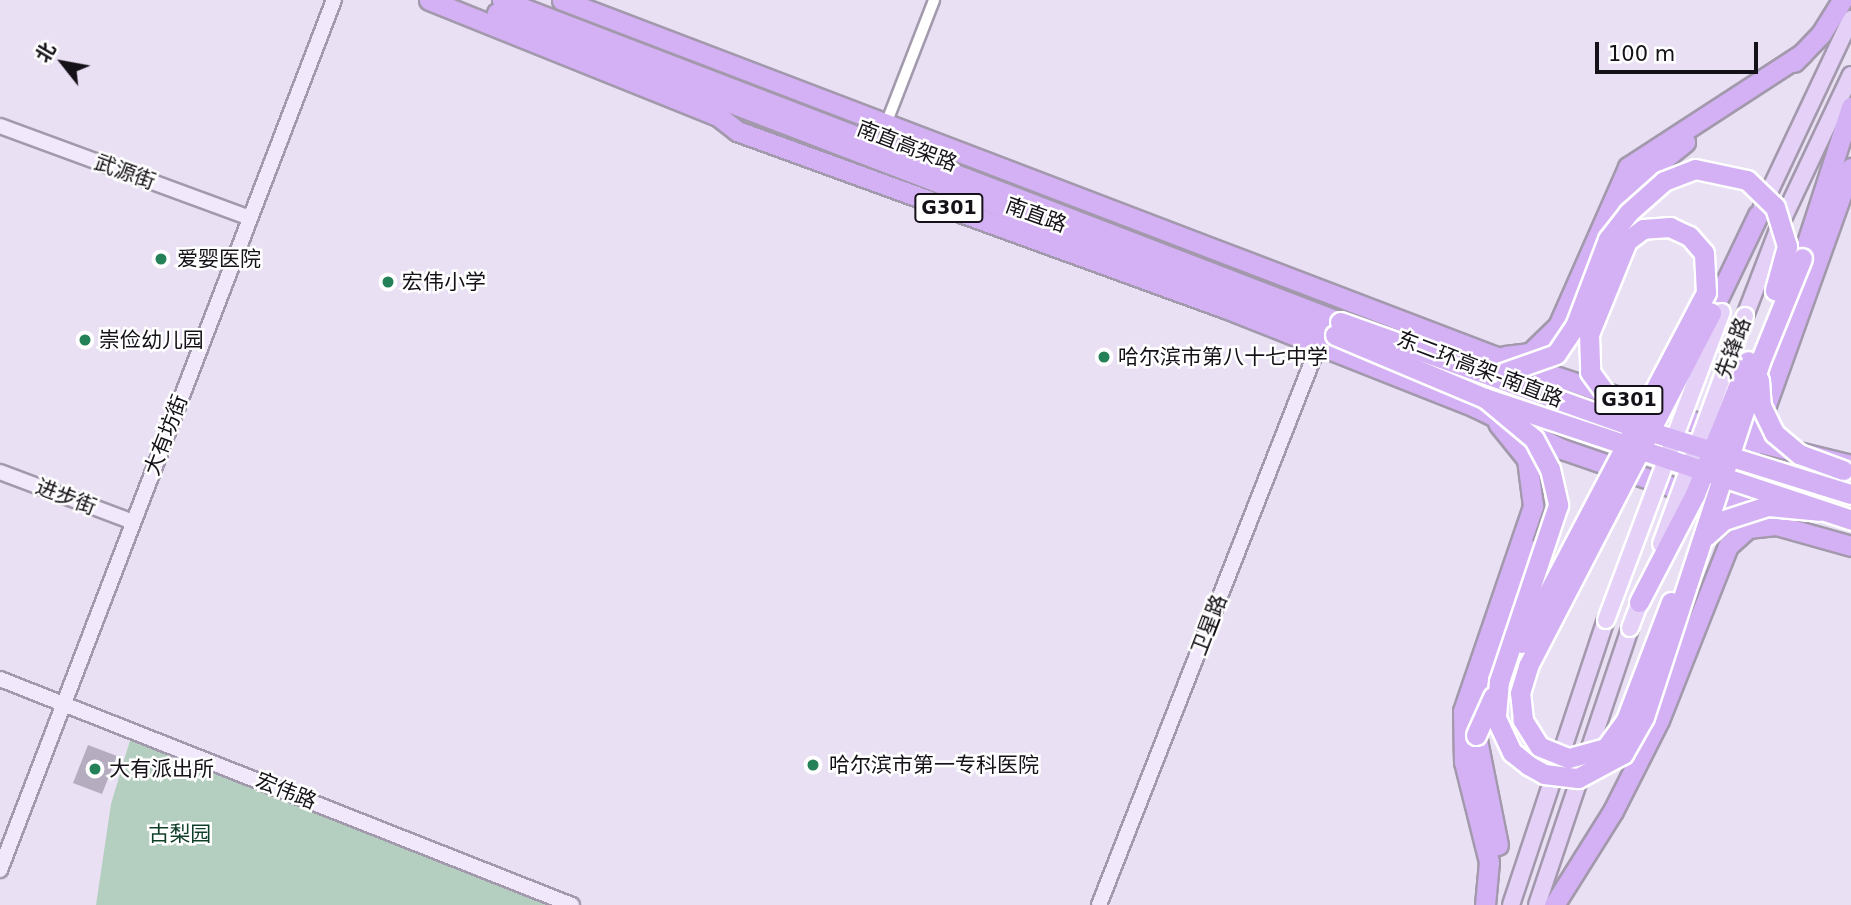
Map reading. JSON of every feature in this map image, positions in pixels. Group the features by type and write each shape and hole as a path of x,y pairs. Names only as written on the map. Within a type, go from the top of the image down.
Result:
{"highway":[{"name":"南直路","path":"429,0 718,116 737,131 1331,334 1480,402"},
{"name":"南直高架路","path":"463,0 1331,334"},
{"name":"南直高架路","path":"502,0 1331,334"},
{"name":"南直路","path":"562,0 886,124 937,139 1494,356"},
{"path":"1826,27 1836,0"},
{"path":"1493,376 1545,362 1564,344 1623,202 1648,168 1744,105 1802,54 1826,27 1842,0"},
{"path":"1494,356 1517,356 1546,343 1628,167 1802,54"},
{"path":"1480,402 1534,439 1550,469 1558,505 1555,524 1499,681 1496,718 1512,752 1528,765 1544,774 1578,778 1623,754 1644,717 1760,362 1802,258 1851,107"},
{"path":"737,131 762,130 1370,362 1417,372"},
{"path":"937,139 965,160 1344,307 1421,347"},
{"path":"1735,509 1753,441 1851,168"},
{"path":"1608,239 1664,181 1695,169 1717,169 1759,188 1775,207 1787,246 1783,271 1695,494 1639,602"},
{"path":"1758,215 1716,312 1528,666 1520,693 1530,736 1568,758 1606,748 1626,720 1698,544 1740,512 1767,506 1820,511"},
{"path":"1476,735 1700,307 1708,263 1694,241 1670,227 1643,229 1627,241 1590,334 1590,372 1629,425"},
{"name":"东二环高架-南直路","path":"1331,334 1421,347 1629,425 1851,494"},
{"name":"东二环高架-南直路","path":"1331,334 1480,402 1851,520"},
{"name":"G301","path":"1494,356 1753,441 1844,467"},
{"path":"1760,362 1759,394 1769,426 1798,454 1844,467"},
{"path":"1775,378 1772,408 1777,421 1797,442 1844,467"},
{"path":"1480,402 1562,449 1735,509 1748,528"},
{"path":"1480,402 1518,444 1534,483 1533,506 1463,711 1464,762 1489,862 1485,905"},
{"path":"1497,905 1499,851 1476,735 1480,701 1539,527 1550,469"},
{"path":"1554,905 1628,785 1659,720 1720,562 1748,528 1776,525 1851,546"}],"main road":[{"name":"大有坊街","path":"0,870 334,0"},
{"path":"1758,215 1851,19"},
{"name":"先锋路","path":"1537,905 1639,602 1745,316 1780,225 1851,75"},
{"name":"武源街","path":"0,125 250,218"},
{"path":"1511,905 1606,620 1716,312"},
{"name":"卫星路","path":"1099,905 1331,334"},
{"name":"进步街","path":"0,472 133,522"},
{"name":"宏伟路","path":"0,679 572,905"}],"street":[{"path":"886,124 934,0"},
{"path":"1480,402 1494,356"}],"green space":[{"name":"古梨园","path":"131,737 549,905 96,905 111,804"}],"building":[{"name":"大有派出所","path":"88,745 117,756 102,794 73,783"}],"place":[{"name":"爱婴医院","path":"161,259"},
{"name":"宏伟小学","path":"388,282"},
{"name":"崇俭幼儿园","path":"85,340"},
{"name":"哈尔滨市第八十七中学","path":"1104,357"},
{"name":"哈尔滨市第一专科医院","path":"813,765"},
{"name":"大有派出所","path":"95,769"}]}
